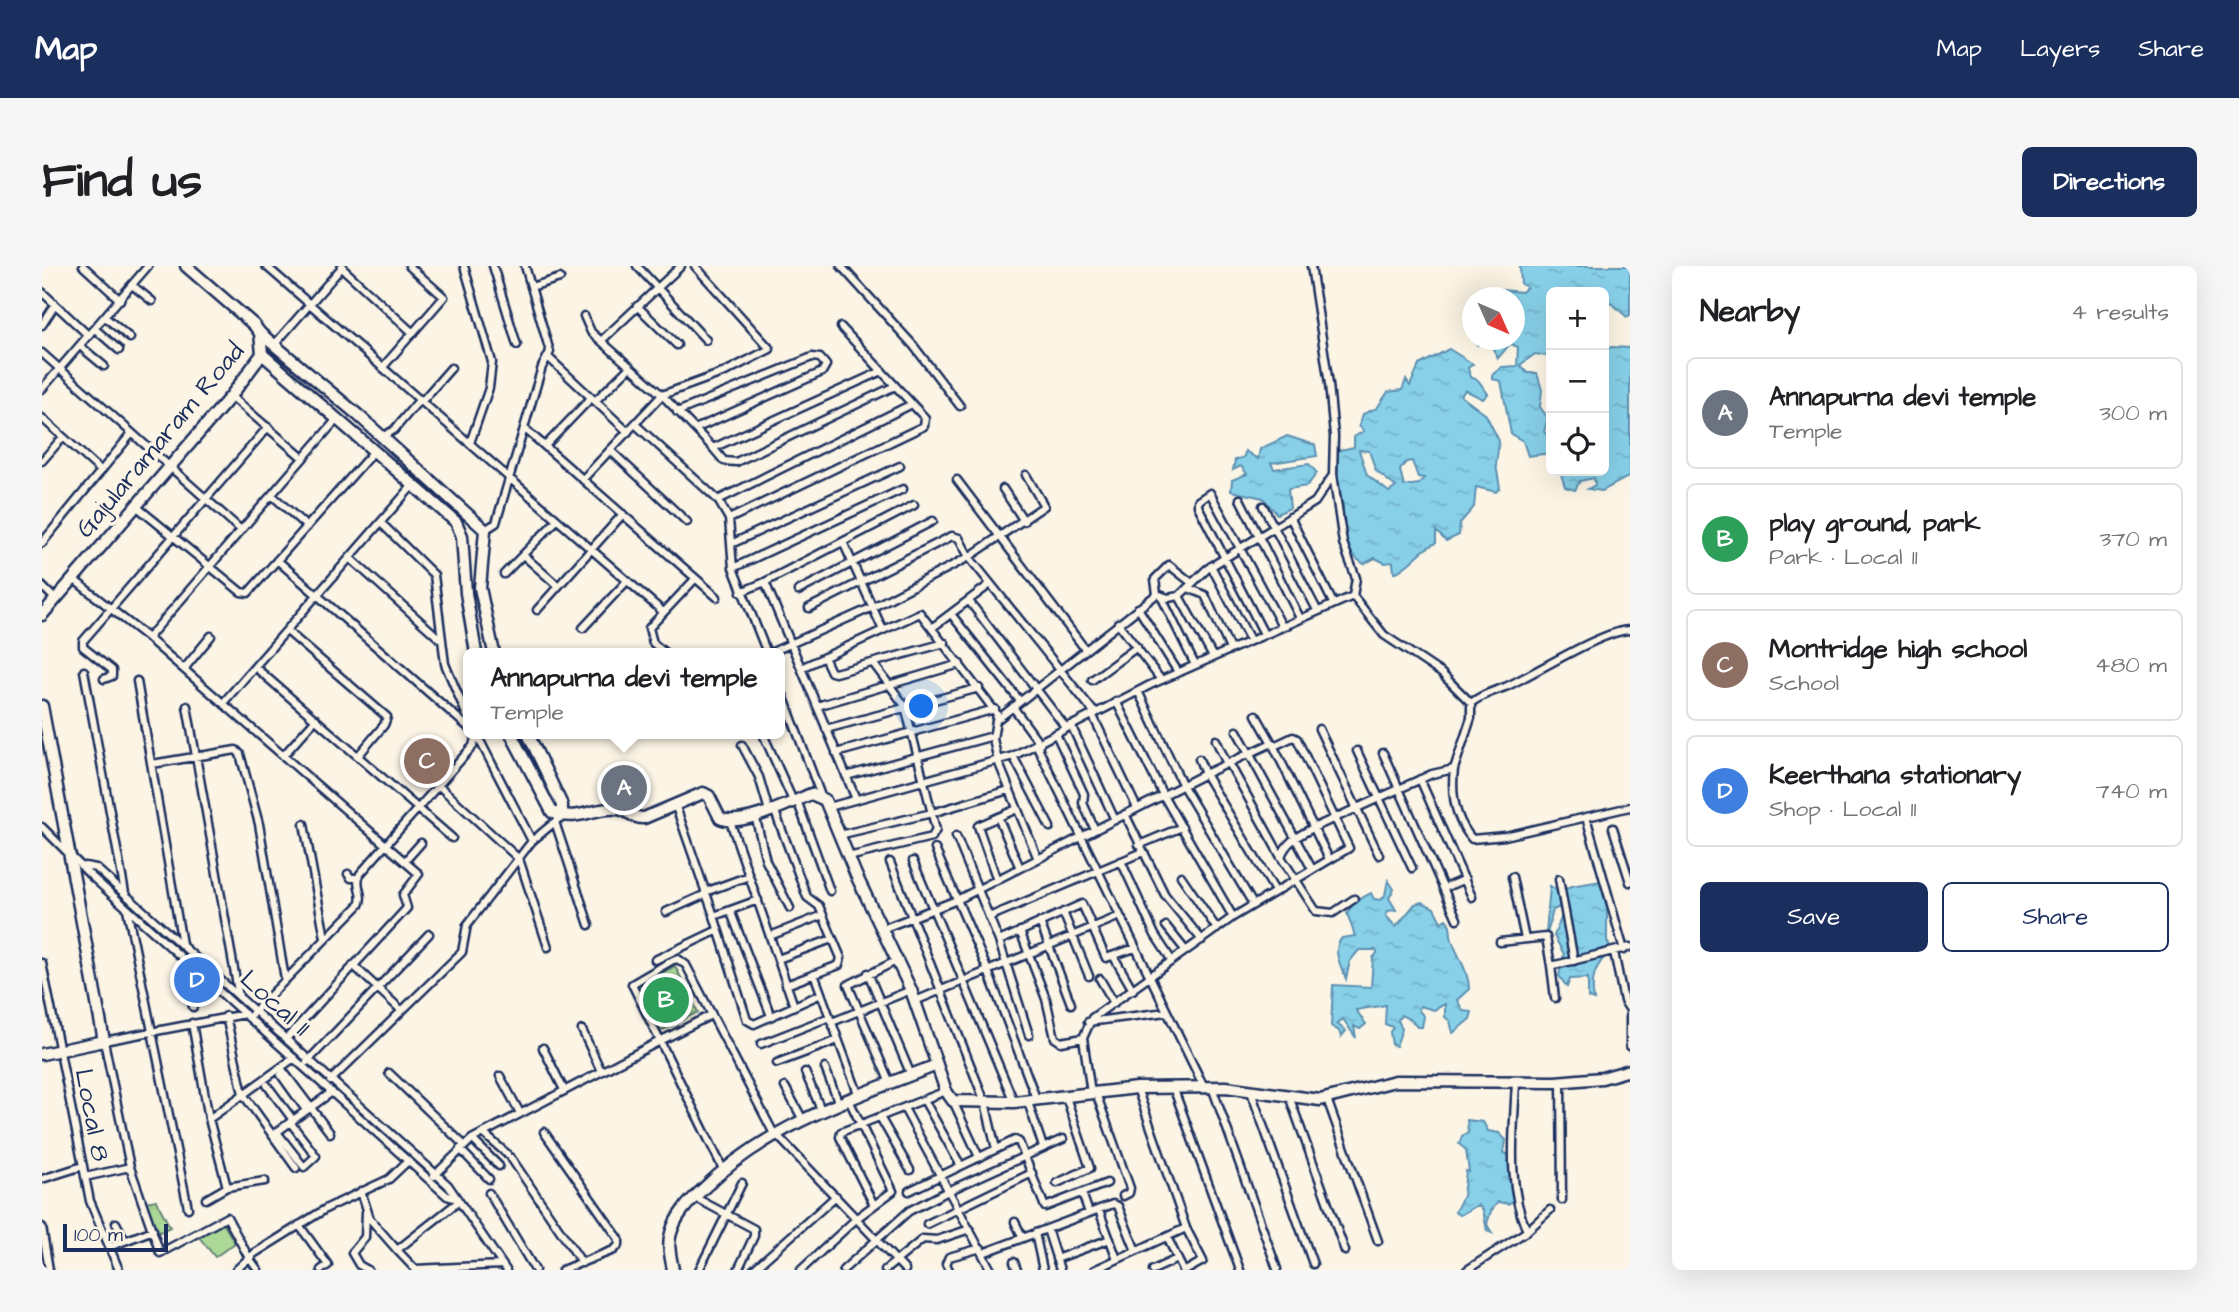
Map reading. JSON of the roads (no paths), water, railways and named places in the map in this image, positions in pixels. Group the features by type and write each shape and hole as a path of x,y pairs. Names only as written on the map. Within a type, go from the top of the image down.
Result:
{"street":[{"path":"83,266 120,300"},
{"path":"42,389 89,335 97,331 148,266"},
{"name":"Gajularamaram Road","path":"42,615 231,396 262,354 260,332 186,266"},
{"path":"383,367 444,297 409,266"},
{"path":"464,266 492,362 489,388 470,443"},
{"path":"493,266 517,345"},
{"path":"485,530 496,523 550,352 524,266"},
{"path":"637,266 706,340"},
{"path":"601,341 681,266"},
{"path":"583,478 662,396 731,370 770,349 695,266"},
{"path":"841,266 919,352 960,406"},
{"path":"1311,266 1331,397 1334,436 1332,474 1343,543 1356,579 1353,596 1384,635 1441,673 1471,703 1471,718 1454,769 1454,801 1461,822 1472,839 1505,836 1630,808"},
{"path":"270,267 662,611"},
{"path":"275,344 342,267 413,333"},
{"path":"531,287 560,278"},
{"path":"132,285 152,301"},
{"path":"42,292 89,335"},
{"path":"42,325 52,314 55,304"},
{"path":"637,306 677,345"},
{"path":"584,316 587,327 662,396 724,461 736,462 895,386"},
{"path":"107,319 130,338"},
{"path":"729,519 919,430 926,423 925,418 841,327"},
{"path":"97,331 119,350"},
{"path":"260,332 485,530 480,588 493,648"},
{"path":"80,346 104,366"},
{"path":"42,353 240,530"},
{"path":"262,354 414,484 460,528 476,648"},
{"path":"677,412 812,356 820,358 826,365 821,372 695,429"},
{"path":"548,357 628,432"},
{"path":"545,446 630,367"},
{"path":"382,437 394,429 451,368"},
{"path":"713,448 881,371"},
{"path":"231,396 303,458"},
{"path":"718,500 912,404"},
{"path":"42,418 101,471"},
{"path":"148,638 337,419"},
{"path":"635,424 718,500 729,519 733,568 766,648"},
{"path":"104,679 112,676 113,671 82,643 268,428"},
{"path":"524,428 718,597"},
{"path":"42,543 132,433"},
{"path":"42,461 63,437"},
{"path":"610,450 687,522"},
{"path":"136,506 244,593 250,591 374,451"},
{"path":"731,544 900,466"},
{"path":"998,719 1139,608 1160,596 1180,596 1211,566 1315,502 1329,484 1332,474"},
{"path":"785,648 873,607 969,557 1037,513 1044,503 1026,475"},
{"path":"957,480 998,538 1085,649"},
{"path":"223,703 414,484"},
{"path":"733,568 903,488"},
{"path":"1003,489 1024,521"},
{"path":"1264,634 1198,506 1198,501 1210,493 1242,547 1282,626"},
{"path":"272,495 307,527"},
{"path":"1240,499 1300,618"},
{"path":"741,592 914,505"},
{"path":"1263,506 1317,610"},
{"path":"537,610 623,514"},
{"path":"1290,517 1333,603"},
{"path":"460,528 475,520"},
{"path":"504,575 557,520"},
{"path":"798,591 933,521"},
{"path":"380,523 434,575 440,639 448,676 463,708"},
{"path":"809,608 953,536 959,538 989,585 1093,713 1137,808"},
{"path":"843,541 882,628"},
{"path":"523,555 558,586"},
{"path":"350,558 440,639"},
{"path":"278,560 463,723"},
{"path":"1195,665 1160,596 1155,579 1169,565 1190,586 1205,594 1230,649"},
{"path":"1211,566 1250,640"},
{"path":"72,578 148,638 419,874 403,895 407,908 286,1039"},
{"path":"659,648 653,643 649,628 662,611 695,579"},
{"path":"583,628 627,581"},
{"path":"765,582 856,799"},
{"path":"933,627 989,585"},
{"path":"42,586 54,598"},
{"path":"1180,596 1213,657"},
{"path":"829,807 1013,756 1116,701 1353,596"},
{"path":"969,601 1069,726 1115,820"},
{"path":"1139,608 1178,672"},
{"path":"801,668 920,612 995,709 998,719 993,736 998,761 1038,859"},
{"path":"951,614 1020,701"},
{"path":"1118,623 1161,680"},
{"path":"1471,703 1483,693 1506,686 1534,670 1630,630"},
{"path":"286,631 387,717 384,725 358,756"},
{"path":"184,670 211,636"},
{"path":"824,657 832,673 945,643"},
{"path":"1092,680 1137,647"},
{"path":"848,857 932,837 936,830 905,706 873,663"},
{"path":"817,706 960,664"},
{"path":"255,667 452,838"},
{"path":"84,671 126,895"},
{"path":"137,681 182,946"},
{"path":"826,729 979,688"},
{"path":"1138,691 1183,786 1254,904"},
{"path":"785,700 821,796 829,807 848,857 911,990 946,1091 979,1157"},
{"path":"1116,701 1163,795 1233,917"},
{"path":"42,706 130,1167 153,1230 163,1254 227,1217 258,1270"},
{"path":"187,706 239,997"},
{"path":"1013,707 1038,745 1166,1012 1208,1087 1277,1269"},
{"path":"836,753 995,709"},
{"path":"1256,715 1329,859"},
{"path":"283,756 316,719"},
{"path":"1319,729 1379,855"},
{"path":"1237,731 1312,869"},
{"path":"1056,734 1084,794 1083,803 1095,830"},
{"path":"846,776 993,736"},
{"path":"882,929 957,900 1249,753 1293,737 1297,739 1349,848 1233,917 1088,1023 1083,1038 1093,1093 1130,1188 1129,1193 1123,1196"},
{"path":"348,874 351,878 358,878 473,746 475,739"},
{"path":"479,739 532,841"},
{"path":"514,739 558,819 589,925"},
{"path":"325,1086 462,952 466,943 464,929 532,841 558,819 562,805 530,739"},
{"path":"765,739 795,801 830,891"},
{"path":"1216,740 1293,879 1320,913 1333,913 1354,899"},
{"path":"742,745 760,777 807,897 817,903 840,961 814,975 786,985"},
{"path":"152,764 236,750 242,757 259,824 285,979"},
{"path":"1357,751 1412,868"},
{"path":"1383,753 1457,919"},
{"path":"1013,756 1050,827"},
{"path":"1199,758 1205,774 1275,891"},
{"path":"1281,857 1283,850 1295,838 1313,828 1420,779 1454,769"},
{"path":"1420,779 1472,897"},
{"path":"438,785 519,859 548,947"},
{"path":"839,835 932,813 1009,790"},
{"path":"558,819 617,808 639,818 698,794 707,794 719,818 730,821 771,810 811,794 821,796"},
{"path":"675,804 747,1020 754,1024 821,994"},
{"path":"996,880 978,826 1017,810"},
{"path":"1125,814 1165,895 1202,940"},
{"path":"755,815 766,861 790,908"},
{"path":"998,817 1020,868"},
{"path":"1551,966 1627,949 1586,817"},
{"path":"730,821 794,1006"},
{"path":"303,824 325,938"},
{"name":"Local 11","path":"42,827 294,1059 447,1196 456,1200"},
{"path":"1139,845 1182,827"},
{"path":"1613,828 1630,882"},
{"path":"956,836 1008,964 1029,1035"},
{"path":"405,861 421,843"},
{"path":"934,849 988,971 1033,1101 1043,1147"},
{"path":"989,918 1143,852"},
{"path":"913,861 1014,1102"},
{"path":"1121,861 1155,935 1172,961"},
{"path":"890,863 985,1102 996,1149"},
{"name":"Local 11","path":"85,866 96,869 126,895 363,1108 451,1188 456,1200"},
{"path":"666,912 749,876"},
{"path":"1181,876 1217,929"},
{"path":"1512,877 1525,939"},
{"path":"42,1054 226,1016 247,1016 255,1011 362,901 358,878"},
{"path":"1444,888 1465,879"},
{"path":"1559,879 1574,961"},
{"path":"713,916 758,900"},
{"path":"999,941 1083,904 1106,958 1135,948"},
{"path":"127,908 150,1032 188,1208"},
{"path":"730,910 771,1016"},
{"path":"137,917 143,911"},
{"path":"1063,912 1088,976"},
{"path":"770,936 823,915"},
{"path":"915,1001 1120,916"},
{"path":"1040,922 1071,1003"},
{"path":"1166,926 1186,951"},
{"path":"655,960 718,930"},
{"path":"1020,931 1046,999 1055,1038 1061,1042 1083,1038"},
{"path":"303,1066 429,934"},
{"path":"1500,942 1546,937 1555,998"},
{"path":"778,958 832,939"},
{"path":"1614,952 1624,1000 1630,1010 1630,1046"},
{"path":"1114,957 1133,990"},
{"path":"185,960 193,1007"},
{"path":"723,1169 632,984 673,960 682,961 775,1134 905,1270"},
{"path":"890,1083 848,984 897,961"},
{"name":"Local 8","path":"42,963 90,1201 119,1270"},
{"path":"196,970 201,963"},
{"path":"353,965 401,1010"},
{"path":"868,973 911,1075"},
{"path":"800,1270 857,1218 893,1190 849,1100 838,1040 814,975"},
{"path":"1100,979 1114,1003"},
{"path":"761,1044 859,1011 911,990"},
{"path":"1088,1023 1166,1012"},
{"path":"430,1180 472,1139 711,1015"},
{"path":"226,1016 243,1094 304,1167 316,1156 267,1085"},
{"path":"192,1023 209,1119 228,1186"},
{"path":"582,1030 601,1071"},
{"path":"777,1063 838,1040"},
{"path":"543,1048 564,1090"},
{"path":"209,1119 281,1071 294,1059"},
{"path":"673,1270 669,1242 681,1210 723,1169 775,1134 803,1120 937,1065"},
{"path":"825,1068 849,1100"},
{"path":"953,1101 1033,1101 1137,1088 1173,1087 1250,1089 1327,1099 1395,1081 1561,1082 1602,1078 1630,1070"},
{"path":"281,1071 330,1133"},
{"path":"805,1072 822,1112"},
{"path":"389,1073 462,1147 489,1179"},
{"path":"500,1076 520,1113"},
{"path":"1516,1082 1513,1151 1517,1202 1527,1231"},
{"path":"1561,1082 1562,1199"},
{"path":"785,1087 803,1120"},
{"path":"1173,1087 1240,1270"},
{"path":"1137,1088 1186,1228 1208,1270"},
{"path":"1250,1089 1313,1264"},
{"path":"874,1205 840,1137 841,1132 946,1091"},
{"path":"274,1133 332,1092"},
{"path":"1289,1096 1345,1251"},
{"path":"1057,1183 1090,1168 1066,1097"},
{"path":"1327,1099 1378,1241"},
{"path":"924,1100 961,1166"},
{"path":"357,1115 363,1108"},
{"path":"904,1108 991,1270"},
{"path":"880,1117 910,1170"},
{"path":"544,1132 619,1239 619,1245 614,1250 562,1270"},
{"path":"274,1133 296,1168"},
{"path":"483,1133 509,1156 582,1263"},
{"path":"472,1139 499,1166"},
{"path":"843,1270 909,1212 948,1191 1063,1139"},
{"path":"909,1191 1017,1140 1045,1207 1107,1183"},
{"path":"236,1270 249,1258 299,1225 361,1191 390,1179 408,1161"},
{"path":"42,1179 83,1166"},
{"path":"85,1177 130,1167"},
{"path":"927,1224 1032,1173"},
{"path":"206,1199 228,1186 265,1181"},
{"path":"698,1270 742,1183"},
{"path":"361,1191 366,1211 365,1237 352,1253 359,1265 368,1270"},
{"path":"489,1193 535,1270"},
{"path":"1082,1193 1089,1213"},
{"path":"752,1270 761,1267 836,1196"},
{"path":"694,1197 754,1229 754,1236 738,1270"},
{"path":"397,1250 456,1200 504,1267"},
{"path":"949,1270 946,1261 949,1257 1023,1238 1113,1204 1118,1206 1136,1251"},
{"path":"1098,1210 1118,1259"},
{"path":"1467,1270 1527,1231 1550,1210"},
{"path":"366,1211 410,1266 418,1269 504,1267"},
{"path":"1015,1222 1023,1238"},
{"path":"116,1223 125,1240"},
{"path":"299,1225 328,1265 321,1270"},
{"path":"42,1227 49,1270"},
{"path":"1094,1270 1186,1228"},
{"path":"884,1270 923,1238 936,1240 970,1229"},
{"path":"1047,1229 1060,1270"},
{"path":"109,1247 153,1230"},
{"path":"1035,1234 1043,1270"},
{"path":"1167,1237 1185,1270 1203,1261"},
{"path":"1056,1259 1110,1239"},
{"path":"1153,1270 1177,1259"},
{"path":"1014,1262 1017,1270"}],"water":[{"path":"1520,266 1630,266 1630,315 1627,317 1611,303 1609,304 1609,287 1546,287 1546,355 1535,354 1520,365 1527,373 1537,373 1542,390 1540,407 1546,415 1546,454 1528,456 1523,441 1511,434 1501,381 1492,379 1492,375 1502,367 1517,366 1518,350 1525,350 1527,287 1521,284"},
{"path":"1609,348 1630,348 1630,476 1602,491 1588,489 1595,485 1594,478 1580,481 1575,490 1565,487 1562,476 1609,476"},
{"path":"1449,349 1473,364 1468,368 1470,377 1478,380 1488,394 1483,399 1465,390 1461,396 1486,415 1499,441 1496,465 1500,488 1496,492 1476,487 1474,507 1460,523 1459,535 1446,541 1436,531 1436,543 1394,573 1393,562 1385,563 1375,558 1364,564 1346,545 1343,504 1339,505 1337,500 1336,451 1354,447 1354,437 1364,431 1359,426 1363,414 1377,408 1388,392 1402,390 1406,380 1410,386 1419,365","holes":["1359,450 1369,451 1376,471 1396,487 1389,492 1367,475","1412,461 1418,477 1424,478 1419,484 1404,486 1400,470 1406,462"]},
{"path":"1494,350 1505,350 1498,358"},
{"path":"1287,436 1315,445 1317,456 1271,463 1274,469 1309,464 1317,473 1307,486 1288,489 1290,508 1277,514 1263,498 1231,491 1232,480 1247,474 1241,466 1233,470 1235,460 1244,457 1245,451 1258,459 1260,449"},
{"path":"1388,880 1394,889 1389,898 1396,910 1388,911 1386,916 1396,927 1415,904 1422,902 1434,908 1441,922 1446,919 1449,924 1469,989 1457,1000 1463,1011 1472,1012 1470,1019 1453,1033 1450,1021 1445,1017 1445,1004 1434,1010 1420,1006 1419,1011 1424,1016 1422,1027 1417,1027 1401,1015 1398,1020 1402,1029 1396,1046 1392,1045 1390,1032 1393,1027 1385,1024 1386,1005 1356,1010 1366,1024 1360,1029 1354,1026 1356,1038 1343,1019 1337,1024 1346,1031 1341,1037 1339,1031 1331,1026 1333,985 1371,987 1373,958 1377,953 1376,950 1359,950 1350,961 1346,979 1337,948 1342,938 1355,936 1347,913 1356,901 1371,893 1374,899 1381,900 1385,895"},
{"path":"1601,881 1607,888 1607,940 1611,950 1595,972 1594,1000 1588,998 1588,978 1570,979 1567,987 1559,976 1564,954 1554,936 1564,910 1560,907 1553,910 1547,934 1552,953 1548,956 1545,944 1550,886 1560,892 1571,886"},
{"path":"1467,1120 1483,1122 1488,1131 1499,1133 1506,1140 1504,1152 1513,1158 1514,1168 1508,1179 1515,1188 1514,1200 1508,1204 1498,1202 1491,1211 1487,1224 1492,1233 1487,1231 1483,1210 1478,1205 1460,1215 1455,1212 1463,1196 1466,1171 1469,1172 1466,1150 1459,1144 1462,1136 1468,1133"}],"place":[{"name":"Montridge high school","path":"427,761"},
{"name":"Annapurna devi temple","path":"624,788"},
{"name":"Keerthana stationary","path":"197,980"},
{"name":"play ground, park","path":"666,1000"}]}
